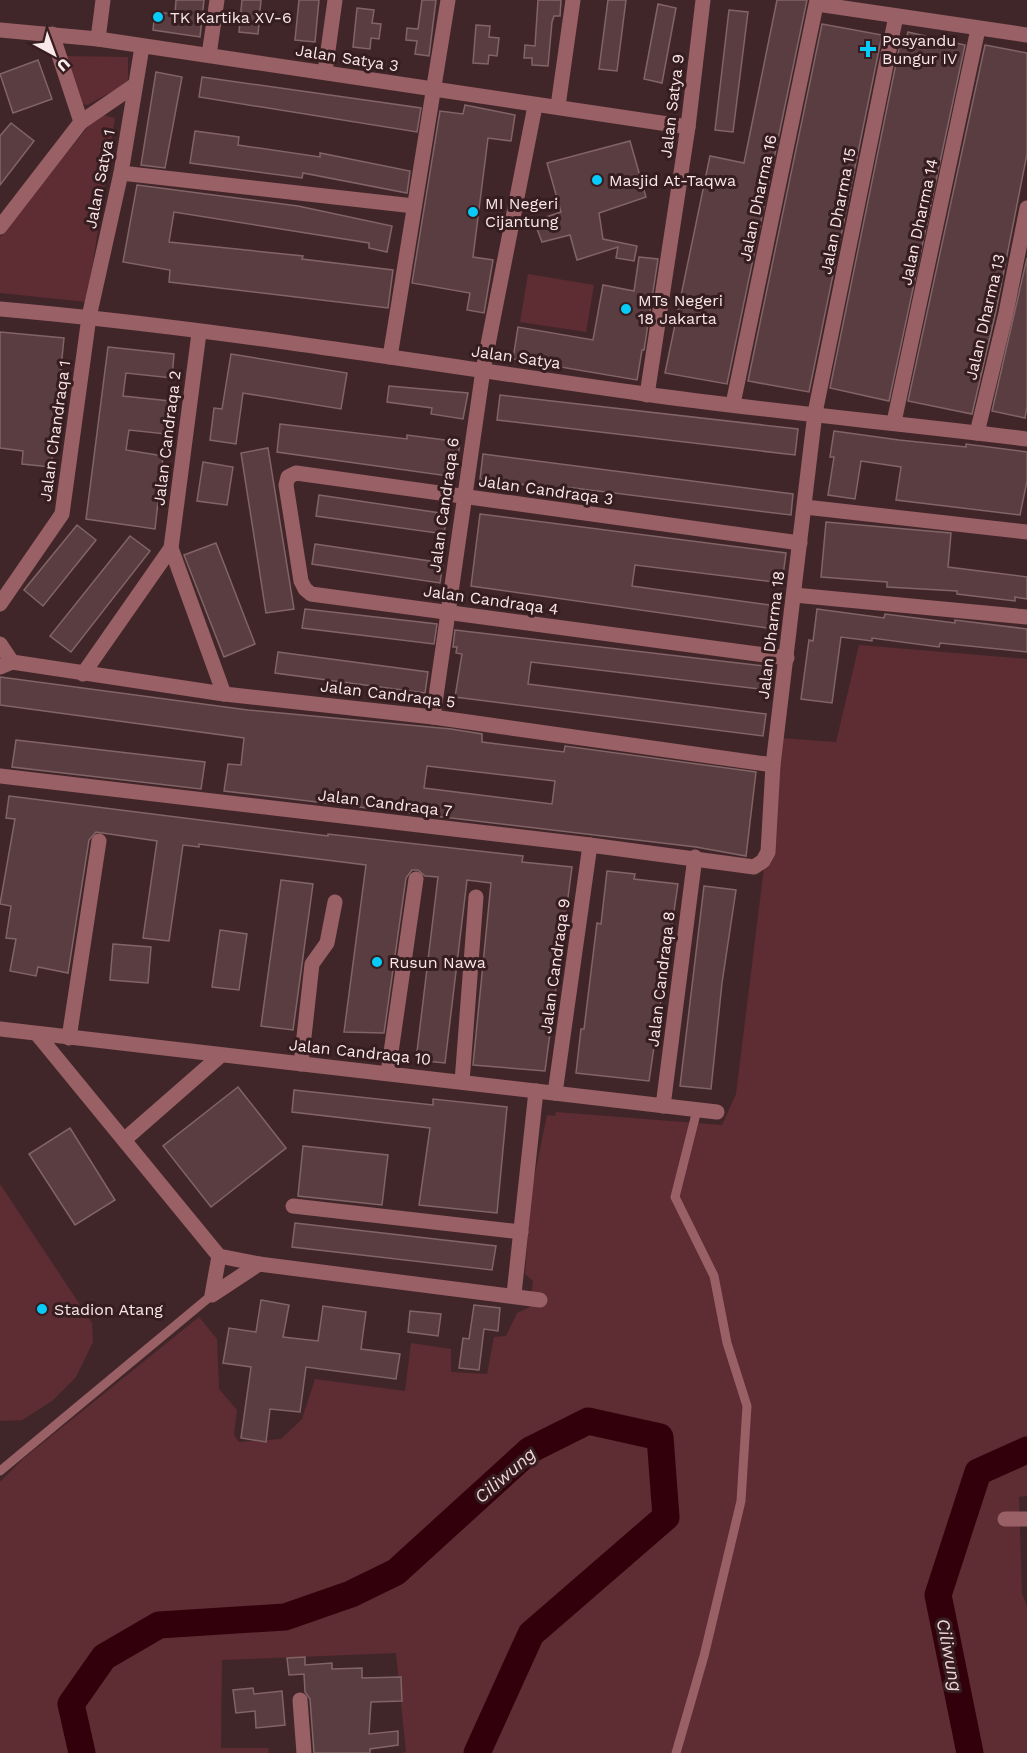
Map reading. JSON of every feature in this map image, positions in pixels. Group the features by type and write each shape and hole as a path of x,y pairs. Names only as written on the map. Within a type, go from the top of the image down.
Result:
{"street":[{"path":"98,39 103,0"},
{"path":"209,55 217,0"},
{"path":"325,72 335,0"},
{"path":"390,357 448,0"},
{"path":"558,106 573,0"},
{"name":"Jalan Satya 9","path":"647,394 688,127 703,0"},
{"path":"817,2 1027,35"},
{"name":"Jalan Dharma 16","path":"733,404 817,2"},
{"name":"Jalan Dharma 15","path":"815,413 896,16"},
{"name":"Jalan Dharma 14","path":"894,422 978,29"},
{"name":"Jalan Satya 3","path":"0,30 98,39 325,72 434,91 535,106 558,106 688,127"},
{"path":"52,34 81,122"},
{"name":"Jalan Satya 1","path":"89,317 121,173 142,47"},
{"path":"0,227 81,122 135,85"},
{"name":"Jalan Candraqa 6","path":"433,717 463,496 483,370 535,106"},
{"path":"121,173 414,206"},
{"name":"Jalan Dharma 13","path":"977,433 1006,313 1027,208"},
{"name":"Jalan Satya","path":"0,309 89,317 647,394 894,422 1027,440"},
{"name":"Jalan Chandraqa 1","path":"0,603 62,514 89,317"},
{"name":"Jalan Candraqa 2","path":"199,333 171,548 224,694"},
{"name":"Jalan Dharma 18","path":"764,861 768,852 773,765 815,413"},
{"name":"Jalan Candraqa 3","path":"288,477 296,473 800,543"},
{"name":"Jalan Candraqa 4","path":"288,477 285,485 301,580 305,589 311,594 787,658"},
{"path":"805,507 1027,532"},
{"name":"Jalan Candraqa 2","path":"83,674 171,548"},
{"path":"794,595 1027,617"},
{"path":"0,644 6,664"},
{"name":"Jalan Candraqa 5","path":"6,664 224,694 433,717 773,765"},
{"name":"Jalan Candraqa 7","path":"0,776 590,845 754,867 764,861"},
{"path":"69,1038 99,841"},
{"name":"Jalan Candraqa 9","path":"555,1093 590,845"},
{"name":"Jalan Candraqa 8","path":"663,1106 695,858"},
{"path":"388,1073 416,879"},
{"path":"462,1082 476,897"},
{"path":"301,1064 312,964 327,943 335,902"},
{"name":"Jalan Candraqa 10","path":"0,1029 717,1112"},
{"path":"37,1034 219,1256 259,1264 514,1294 540,1300"},
{"path":"124,1140 220,1056"},
{"path":"514,1294 536,1091"},
{"path":"293,1206 521,1232"},
{"path":"212,1294 219,1256"},
{"path":"212,1294 259,1264"},
{"path":"1005,1519 1027,1519"},
{"path":"300,1700 304,1753"}],"lane":[{"path":"676,1753 704,1656 741,1501 747,1406 727,1343 714,1276 675,1197 697,1110"},
{"path":"0,1471 212,1294"}],"shaded area":[{"path":"63,56 128,57 128,83 87,105 80,104"},
{"path":"98,114 115,118 87,302 0,293 0,237"},
{"path":"528,274 594,285 586,332 520,322"},
{"path":"859,645 1027,659 1027,1496 1019,1497 1022,1594 1027,1606 1027,1753 402,1753 406,1752 396,1653 222,1660 221,1748 268,1748 269,1753 0,1753 0,1482 24,1458 199,1317 217,1339 219,1389 237,1410 234,1435 239,1442 281,1439 302,1419 315,1379 405,1391 411,1343 451,1349 451,1372 487,1374 494,1337 506,1336 517,1313 530,1307 533,1281 525,1274 531,1193 547,1115 555,1116 556,1112 722,1125 736,1094 780,738 836,742"},
{"name":"Stadion Atang","path":"0,1184 92,1323 93,1342 76,1377 52,1401 22,1420 0,1421"}],"building":[{"path":"176,0 204,0 200,37 153,30 155,12 175,14"},
{"path":"242,0 261,0 258,34 239,32"},
{"path":"299,0 319,0 315,42 295,40"},
{"path":"422,0 436,0 429,56 415,54 417,41 406,40 407,28 418,29"},
{"path":"538,0 561,0 560,16 554,16 552,22 548,66 532,65 532,58 524,58 525,45 535,46"},
{"path":"608,0 626,0 617,71 599,69"},
{"path":"777,0 807,0 727,384 665,373 710,156 744,163"},
{"path":"658,4 676,8 662,83 644,79"},
{"path":"357,8 374,10 372,23 381,24 379,39 371,38 370,49 353,47"},
{"path":"729,10 748,12 733,132 715,130"},
{"path":"822,24 882,35 809,392 748,381"},
{"path":"476,25 490,26 489,37 499,38 497,56 489,55 488,64 473,63"},
{"path":"908,32 965,45 889,401 830,388 901,39 906,40"},
{"path":"985,45 1027,53 1027,154 996,311 972,414 908,401"},
{"path":"38,60 52,99 13,113 0,74"},
{"path":"156,72 182,77 165,168 141,165"},
{"path":"202,77 421,108 417,132 199,97"},
{"name":"MI Negeri Cijantung","path":"465,105 515,115 511,141 488,138 473,257 493,260 484,313 467,310 470,293 412,283 440,111 463,114"},
{"path":"11,123 34,141 0,185 0,136"},
{"path":"195,131 239,137 238,145 320,157 320,153 410,171 407,193 303,173 302,178 190,163"},
{"name":"Masjid At-Taqwa","path":"630,141 646,197 599,213 603,239 637,246 634,261 616,258 618,247 577,260 570,235 542,242 534,221 561,212 547,163"},
{"path":"137,185 298,206 392,226 387,252 369,248 369,243 174,212 169,242 303,256 302,259 393,270 388,308 169,282 170,270 123,262"},
{"name":"MTs Negeri 18 Jakarta","path":"639,257 658,259 637,380 513,359 518,327 593,340 603,285 634,291"},
{"path":"1027,258 1027,406 1025,418 992,411"},
{"path":"0,332 64,338 51,467 22,464 23,451 0,448"},
{"path":"108,347 174,354 172,378 126,373 123,396 170,401 166,434 129,430 126,450 163,456 155,529 86,519"},
{"path":"231,354 347,373 341,409 243,393 236,444 210,440 214,408 222,409"},
{"path":"389,386 468,393 463,419 431,414 432,408 387,402"},
{"path":"500,395 798,429 795,455 497,420"},
{"path":"280,424 407,439 407,435 460,442 455,477 277,452"},
{"path":"834,431 899,440 966,447 966,444 1027,452 1027,481 1020,515 896,500 901,467 861,461 855,499 828,495 834,457 830,457"},
{"path":"268,448 294,609 266,613 241,453"},
{"path":"483,454 793,494 791,515 566,487 565,490 480,479"},
{"path":"203,462 233,467 227,505 197,501"},
{"path":"319,495 447,514 444,534 316,516"},
{"path":"480,514 786,553 782,583 635,565 632,586 777,606 774,629 471,586"},
{"path":"826,522 951,533 948,567 1027,577 1027,599 1015,597 1015,601 957,594 957,591 887,587 887,582 821,577"},
{"path":"77,525 96,540 43,606 24,590"},
{"path":"130,536 150,551 71,652 50,636"},
{"path":"216,543 255,644 224,657 184,555"},
{"path":"315,544 443,563 440,583 312,564"},
{"path":"305,609 437,624 434,644 302,628"},
{"path":"817,609 884,618 885,614 1027,629 1027,652 940,643 939,647 872,638 872,641 841,637 832,703 801,699 809,640 813,641"},
{"path":"455,630 772,667 769,690 531,662 528,684 766,714 763,736 455,697 462,654 456,653 457,647 453,647"},
{"path":"278,652 428,672 425,693 275,673"},
{"path":"0,677 248,710 451,729 482,734 482,742 564,752 565,746 756,772 746,856 696,847 224,791 228,764 241,765 244,738 0,705","holes":["427,766 555,781 552,804 424,788"]},
{"path":"16,740 205,762 201,789 12,767"},
{"path":"9,796 328,836 328,834 523,856 522,862 572,867 545,1071 473,1065 491,883 467,880 445,1063 416,1060 438,877 425,876 418,870 412,870 406,878 384,1033 344,1032 366,865 199,844 199,847 183,845 169,941 143,938 157,841 96,832 89,840 68,973 38,967 36,976 10,971 16,939 6,938 11,906 0,904 15,819 6,818"},
{"path":"607,871 635,874 634,879 678,884 649,1081 576,1073 581,1029 584,1029 597,923 601,924"},
{"path":"281,880 313,884 293,1030 261,1026"},
{"path":"704,886 736,890 722,983 711,1089 680,1086"},
{"path":"220,930 247,934 239,990 212,987"},
{"path":"113,944 151,947 148,983 110,980"},
{"path":"238,1087 286,1148 211,1207 163,1146"},
{"path":"294,1090 433,1105 433,1099 507,1107 497,1213 419,1205 430,1128 292,1112"},
{"path":"70,1128 115,1200 75,1225 29,1154"},
{"path":"303,1146 388,1155 382,1205 298,1196"},
{"path":"295,1223 496,1246 492,1270 292,1247"},
{"path":"261,1300 289,1305 283,1337 318,1341 323,1306 366,1312 361,1349 400,1354 396,1379 306,1367 300,1412 270,1409 266,1442 241,1438 251,1367 223,1363 229,1328 256,1332"},
{"path":"474,1305 500,1308 498,1331 484,1329 479,1370 459,1368 463,1338 469,1339"},
{"path":"410,1311 441,1314 438,1336 408,1332"},
{"path":"305,1657 305,1665 332,1663 332,1669 362,1668 362,1678 401,1677 402,1701 371,1702 369,1734 398,1731 398,1745 370,1749 370,1753 314,1753 310,1699 305,1692 304,1674 289,1675 287,1658"},
{"path":"253,1688 254,1694 282,1691 285,1725 256,1728 255,1711 236,1713 233,1690"}],"waterway":[{"name":"Ciliwung","path":"82,1753 71,1704 104,1657 159,1625 285,1617 351,1594 396,1572 530,1450 588,1421 660,1437 666,1517 531,1634 477,1753"},
{"name":"Ciliwung","path":"970,1753 938,1595 978,1472 1027,1450"}],"place":[{"name":"TK Kartika XV-6","path":"158,17"},
{"name":"Posyandu Bungur IV","path":"868,49"},
{"name":"Masjid At-Taqwa","path":"597,180"},
{"name":"MI Negeri Cijantung","path":"473,212"},
{"name":"MTs Negeri 18 Jakarta","path":"626,309"},
{"name":"Rusun Nawa","path":"377,962"},
{"name":"Stadion Atang","path":"42,1309"}]}
